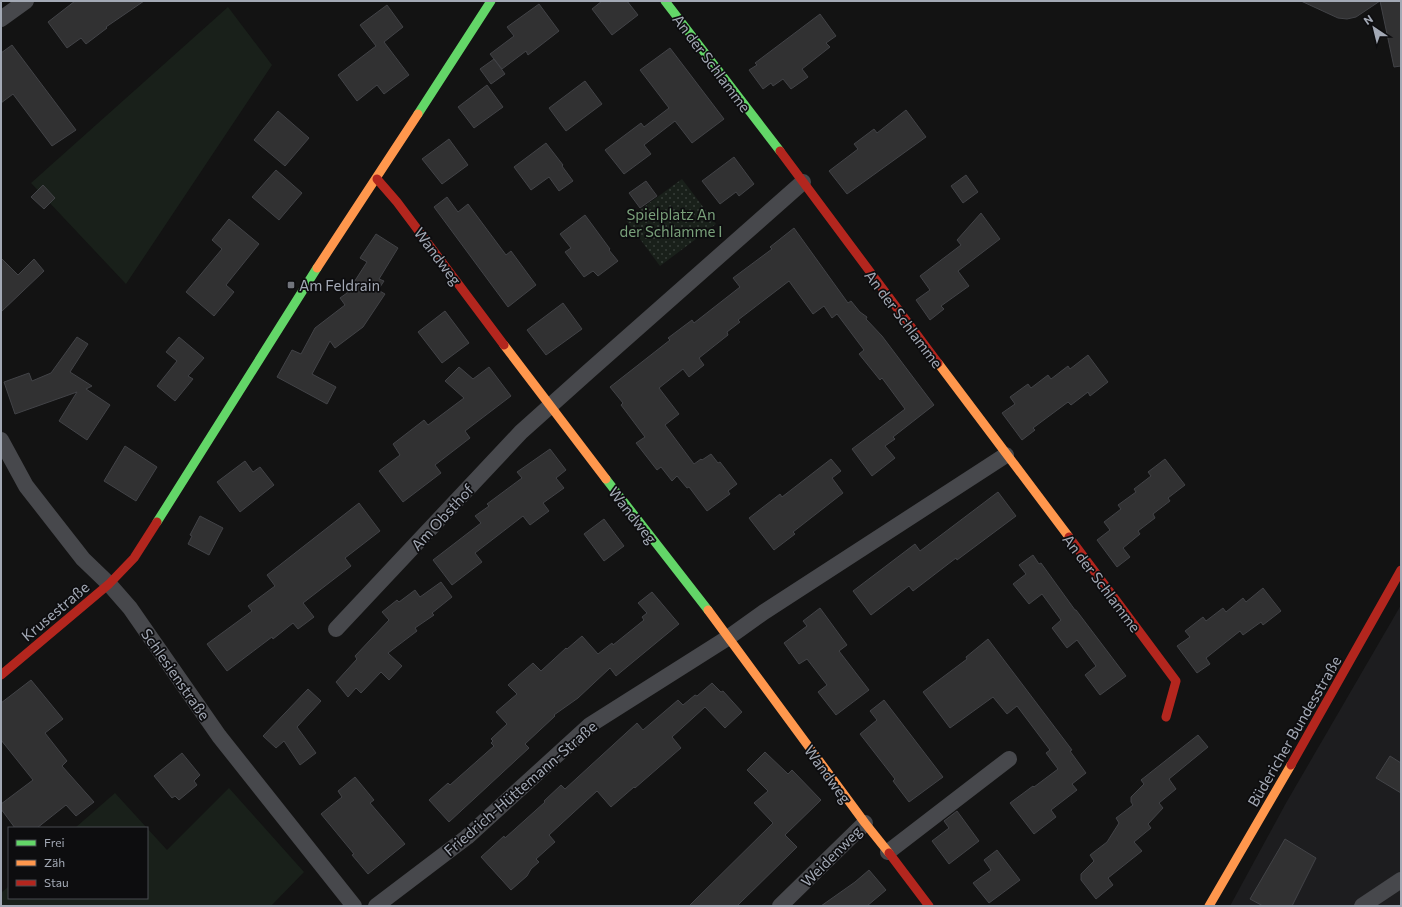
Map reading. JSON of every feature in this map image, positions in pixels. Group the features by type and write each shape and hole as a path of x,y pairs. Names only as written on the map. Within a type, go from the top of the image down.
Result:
{"street":[{"path":"1,20 26,1"},
{"path":"109,584 134,558 301,293 377,179 491,1"},
{"name":"An der Schlamme","path":"665,1 803,182 1176,681 1166,717"},
{"name":"Wandweg","path":"377,179 397,202 550,406 729,637 865,823 929,906"},
{"path":"550,406 803,182"},
{"name":"Am Obsthof","path":"336,629 522,432 550,406"},
{"name":"Schlesienstraße","path":"1,440 26,486 83,559 109,584 130,608 219,736 354,906"},
{"path":"729,637 764,612 1006,455"},
{"name":"Büdericher Bundesstraße","path":"1209,906 1270,802 1401,570"},
{"name":"Krusestraße","path":"1,675 109,584"},
{"name":"Friedrich-Hüttemann-Straße","path":"376,906 467,837 590,726 729,637"},
{"path":"888,852 1010,758"},
{"name":"Weidenweg","path":"780,906 865,823"},
{"path":"1362,906 1401,880"}],"shaded area":[{"path":"1401,605 1401,876 1356,906 1230,906 1286,803"},
{"path":"1401,885 1401,906 1369,906"}],"green space":[{"path":"228,7 272,65 126,284 31,183"},
{"name":"Spielplatz An der Schlamme I","path":"682,179 716,224 660,266 626,220"},
{"path":"229,788 304,872 271,906 1,906 1,893 8,887 8,899 148,899 148,829 167,850"},
{"path":"115,793 146,827 76,827"}],"building":[{"path":"75,1 144,1 106,27 107,28 86,44 81,38 67,48 48,22"},
{"path":"602,1 627,1 638,15 612,35 592,9"},
{"path":"1301,1 1380,1 1356,17 1347,19 1338,18"},
{"path":"1380,1 1401,1 1401,66 1394,67"},
{"path":"539,4 559,31 528,55 526,51 502,69 490,54 514,36 507,27"},
{"path":"387,5 403,27 384,42 409,75 384,94 377,85 357,101 338,75 376,46 360,25"},
{"path":"820,14 836,36 826,43 830,47 802,69 808,77 791,89 783,79 773,86 771,83 763,89 749,70 757,65 755,63"},
{"path":"12,45 76,130 52,146 13,94 1,103 1,53"},
{"path":"670,48 724,119 692,143 675,121 644,145 651,154 624,174 605,150 641,123 644,127 669,108 640,70"},
{"path":"494,59 505,74 491,84 480,69"},
{"path":"585,81 602,104 566,131 549,108"},
{"path":"487,85 503,107 474,128 458,107"},
{"path":"906,110 926,137 847,194 829,171 858,149 854,144 874,129 877,133"},
{"path":"278,111 309,138 285,166 254,140"},
{"path":"449,139 468,165 442,184 422,159"},
{"path":"546,143 573,181 559,191 549,177 531,190 514,167"},
{"path":"734,157 754,184 739,196 736,192 720,204 702,181"},
{"path":"276,170 302,193 279,220 252,197"},
{"path":"966,175 978,192 963,203 951,186"},
{"path":"646,181 657,196 640,208 629,193"},
{"path":"43,185 55,198 44,209 31,197"},
{"path":"447,197 458,212 468,204 506,255 511,251 536,285 508,307 434,207"},
{"path":"981,213 1000,239 958,271 969,286 941,306 944,309 930,320 916,300 930,290 920,276 961,245 957,240"},
{"path":"585,215 618,261 598,276 593,271 584,277 565,252 571,248 560,234"},
{"path":"229,219 259,244 226,285 234,292 214,316 186,292 222,249 212,240"},
{"path":"794,228 848,303 851,301 860,312 867,317 866,319 882,336 934,405 893,437 895,439 885,446 895,458 872,476 852,449 905,409 882,378 880,380 859,354 864,350 837,314 832,318 824,306 813,314 789,281 738,320 740,322 727,332 728,335 699,358 704,365 689,377 683,369 659,388 679,414 665,425 694,464 711,454 718,463 720,462 737,484 728,491 730,494 707,511 689,487 687,488 677,476 672,481 661,467 657,470 636,443 645,437 621,405 623,403 610,387 670,340 668,338 692,320 694,323 740,287 733,278 772,249 770,247"},
{"path":"376,234 398,248 379,279 384,281 378,290 385,294 363,327 335,348 330,341 312,374 336,387 327,404 277,377 292,350 301,354 315,328 345,305 340,298 347,293 367,262 360,258"},
{"path":"1,258 18,275 34,259 44,271 1,312"},
{"path":"563,303 582,329 546,355 527,330"},
{"path":"445,311 469,343 442,363 418,332"},
{"path":"77,337 88,344 70,372 92,386 86,389 110,405 87,440 59,421 77,392 15,414 4,382 29,373 32,381 51,373"},
{"path":"179,337 204,358 188,376 193,379 175,401 157,386 177,361 166,352"},
{"path":"1088,355 1108,382 1090,396 1088,392 1071,405 1068,402 1033,428 1035,430 1022,440 1002,413 1015,404 1010,397 1028,384 1031,388 1048,375 1051,379 1068,366 1070,369"},
{"path":"459,367 473,379 489,367 511,396 465,431 470,438 435,465 441,473 403,502 379,471 400,455 393,444 424,420 428,425 464,398 445,381"},
{"path":"125,446 157,467 136,501 104,481"},
{"path":"550,449 566,470 556,478 564,488 543,503 549,511 530,525 523,516 475,553 482,562 452,585 433,560 481,523 475,516 489,506 487,504 522,478 517,472"},
{"path":"831,459 841,471 832,478 843,493 793,532 795,534 774,550 749,518 780,494 782,497"},
{"path":"1165,459 1185,485 1168,498 1170,501 1153,514 1155,518 1138,531 1140,534 1123,548 1130,557 1117,567 1097,540 1110,530 1104,522 1121,509 1118,505 1136,492 1134,489 1151,476 1148,472"},
{"path":"245,461 253,472 260,467 274,485 240,512 217,482"},
{"path":"998,492 1016,516 957,560 956,558 913,591 909,586 871,615 853,591 915,544 920,551"},
{"path":"359,503 380,531 345,558 351,566 303,603 314,617 298,629 293,623 227,671 207,644 252,611 248,606 275,586 267,575"},
{"path":"200,516 223,528 209,555 188,544 192,536 190,535"},
{"path":"604,519 624,546 604,561 584,534"},
{"path":"1033,555 1039,564 1041,563 1126,676 1100,695 1085,675 1096,666 1077,640 1067,648 1052,628 1061,620 1042,594 1029,604 1013,584 1026,574 1019,565"},
{"path":"441,582 452,597 432,613 434,615 415,628 417,631 388,653 402,666 389,680 381,672 361,693 356,688 348,697 336,682 357,659 355,656 389,620 382,612 397,600 399,602 415,590 420,597"},
{"path":"1263,588 1281,611 1263,625 1261,622 1243,635 1240,631 1206,658 1210,664 1197,673 1177,646 1190,637 1185,631 1203,617 1206,621 1223,608 1226,612 1243,598 1246,602"},
{"path":"652,592 679,624 616,676 610,668 578,698 554,715 555,716 525,744 529,748 449,822 429,800 448,783 450,785 494,746 491,743 493,741 491,739 507,724 496,712 517,694 508,685 533,663 541,671 566,648 567,649 582,636 598,654 612,643 613,645 644,620 642,617 647,613 638,603"},
{"path":"820,608 847,645 839,651 869,690 836,715 818,692 827,685 807,659 799,664 784,643 807,626 803,621"},
{"path":"988,639 1072,750 1070,751 1086,773 1072,784 1077,790 1051,810 1056,817 1034,834 1010,803 1058,769 1046,753 1050,750 1017,706 1007,714 993,697 950,728 923,692 967,659 966,657"},
{"path":"31,680 63,719 45,733 67,761 62,766 94,802 76,816 66,805 38,827 14,827 1,809 1,804 33,780 1,740 1,703"},
{"path":"712,683 721,692 723,691 742,712 725,728 705,707 672,737 681,748 635,788 634,787 611,807 597,791 549,835 555,842 536,859 539,862 531,869 527,876 511,890 481,857 504,836 505,838 545,802 544,801 561,785 565,789 637,723 643,730 678,700 683,705 695,695 697,696"},
{"path":"308,689 321,701 297,727 316,753 300,765 284,741 276,748 263,736"},
{"path":"884,700 943,777 909,802 893,781 895,779 860,734 877,720 870,711"},
{"path":"1198,735 1208,747 1169,779 1176,789 1159,803 1163,808 1148,824 1151,828 1134,842 1142,851 1108,878 1113,885 1096,899 1081,880 1081,874 1094,861 1090,855 1107,842 1119,823 1116,818 1133,805 1131,802 1131,797 1144,784 1141,780"},
{"path":"765,752 788,774 792,770 821,800 785,835 797,847 737,906 689,906 773,823 754,803 768,791 747,770"},
{"path":"182,753 200,775 194,781 197,785 179,800 175,796 172,798 154,776"},
{"path":"1390,756 1401,763 1401,793 1376,778"},
{"path":"355,777 374,800 370,803 405,844 368,874 352,855 354,854 321,814 342,797 338,791"},
{"path":"957,811 979,841 949,864 932,841 949,828 944,821"},
{"path":"1285,839 1316,858 1292,906 1263,906 1250,899"},
{"path":"997,850 1020,880 989,903 973,883 991,870 984,860"},
{"path":"869,870 886,890 867,906 821,906 855,882"}],"traffic: fast":[{"path":"418,114 491,1"},
{"path":"665,1 780,151"},
{"path":"157,522 317,268"},
{"path":"606,479 708,610"}],"traffic: slow":[{"path":"317,268 418,114"},
{"path":"504,345 606,479"},
{"path":"938,363 1069,537"},
{"path":"708,610 865,823 889,853"},
{"path":"1209,906 1291,765"}],"traffic: jam":[{"path":"780,151 938,363"},
{"path":"377,179 397,202 504,345"},
{"path":"1,675 109,584 134,558 157,522"},
{"path":"1069,537 1176,681 1166,717"},
{"path":"1291,765 1401,570"},
{"path":"889,853 929,906"}],"place":[{"name":"Am Feldrain","path":"291,285"}]}
